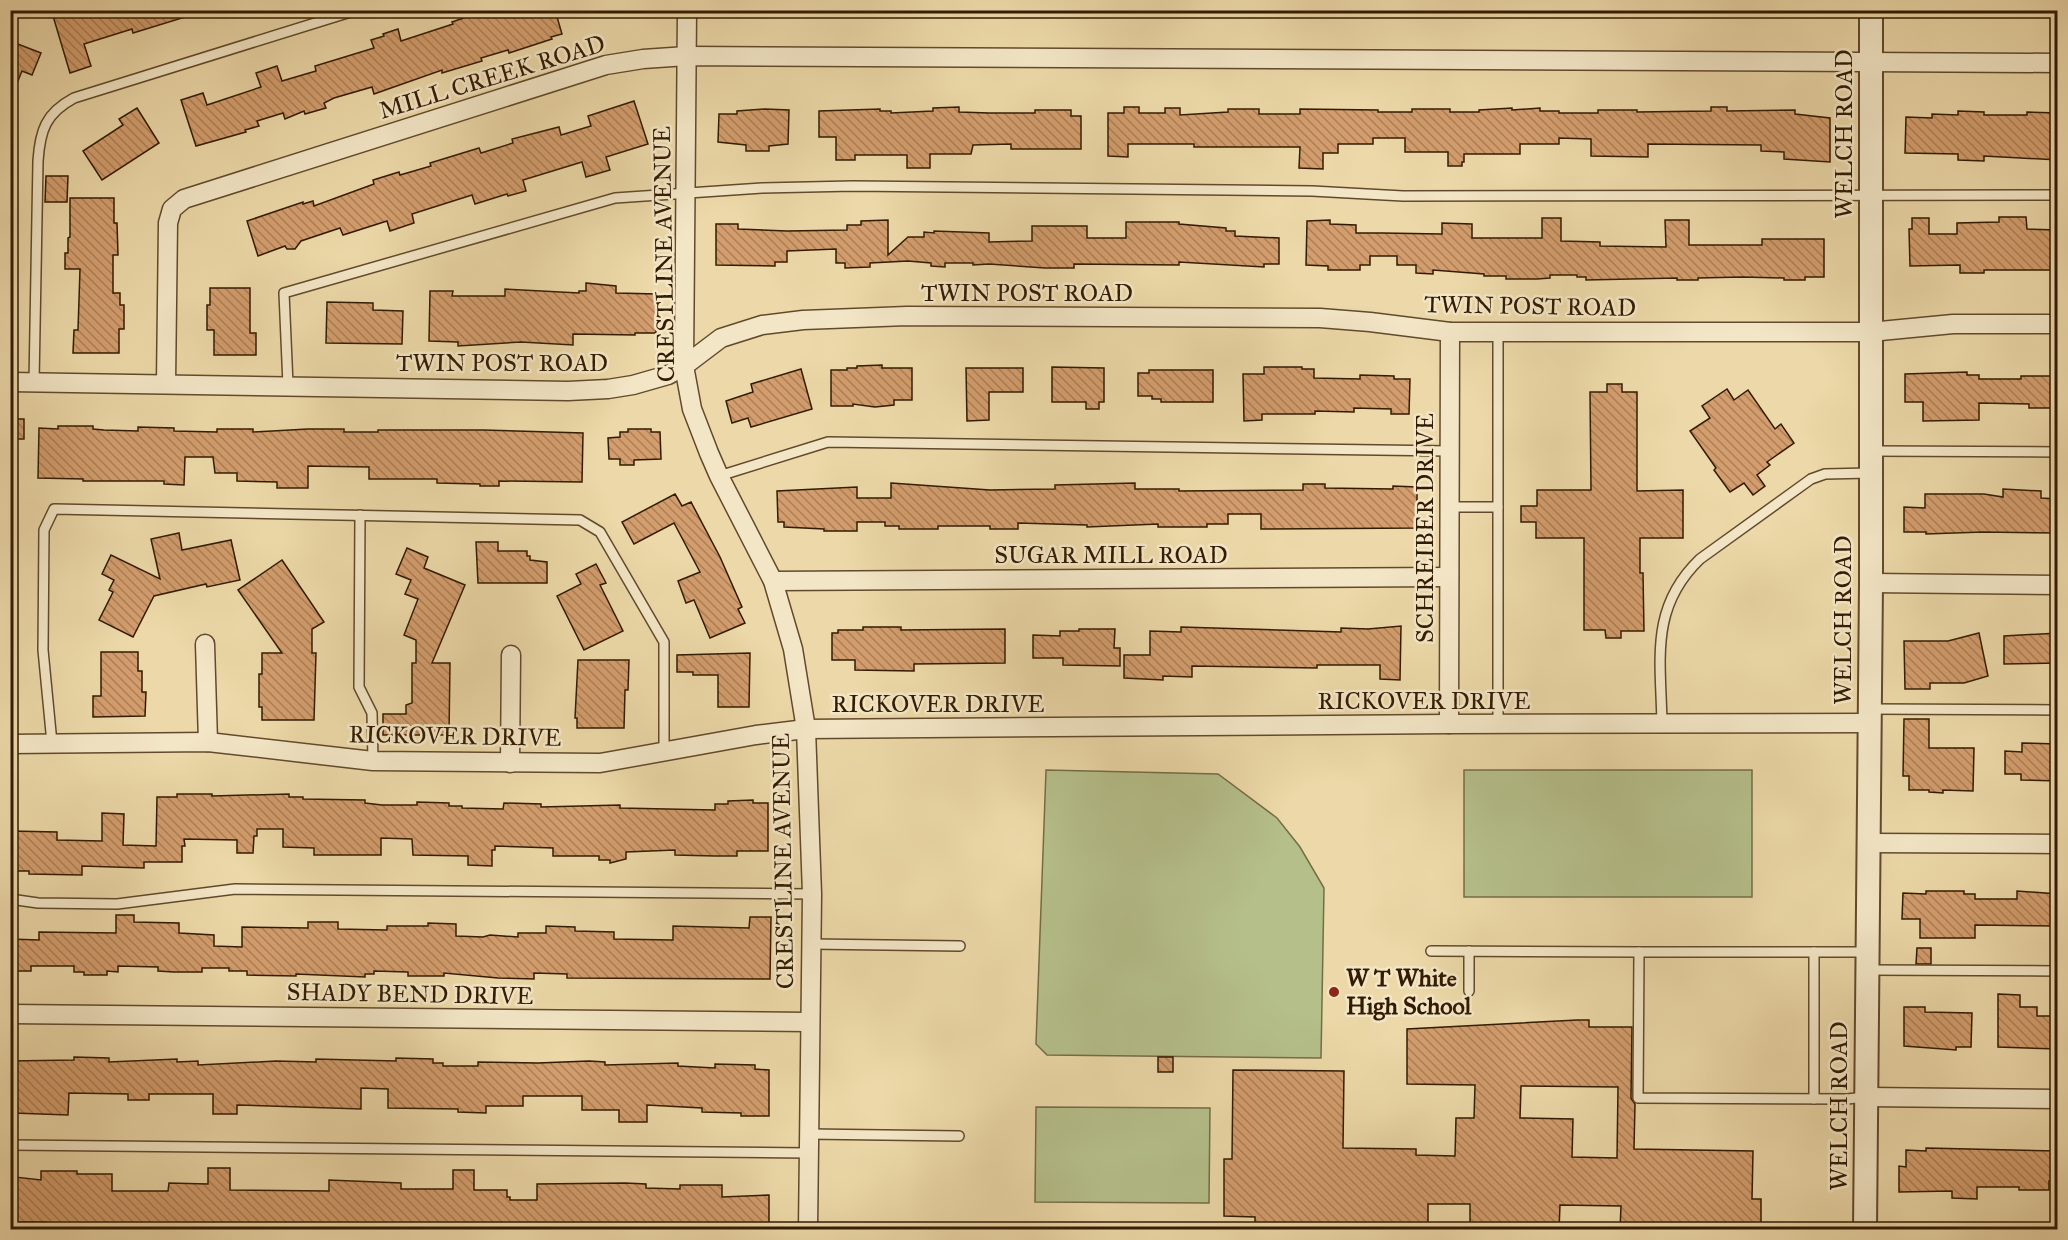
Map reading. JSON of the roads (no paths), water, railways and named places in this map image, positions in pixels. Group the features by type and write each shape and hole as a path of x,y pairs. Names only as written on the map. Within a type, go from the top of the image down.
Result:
{"street":[{"name":"CRESTLINE AVENUE","path":"687,10 684,366 692,410 719,476 773,581 794,649 806,729 812,894 807,1153 808,1230"},
{"name":"WELCH ROAD","path":"1865,1229 1870,584 1871,10"},
{"name":"MILL CREEK ROAD","path":"166,383 168,223 172,209 184,199 606,65 643,59 687,56 2058,63"},
{"name":"TWIN POST ROAD","path":"10,382 568,391 608,389 668,375 721,338 762,325 803,320 907,316 1320,318 1450,332 1870,332 1953,324 2058,324"},
{"name":"SCHREIBER DRIVE","path":"1449,724 1450,332"},
{"name":"SUGAR MILL ROAD","path":"773,581 1449,577"},
{"path":"1870,584 2058,585"},
{"path":"205,644 208,742"},
{"path":"510,764 511,655"},
{"name":"RICKOVER DRIVE","path":"10,744 208,742 373,761 600,763 756,735 806,729 1449,724 1662,725 1869,716"},
{"path":"1868,843 2058,844"},
{"name":"SHADY BEND DRIVE","path":"10,1014 809,1022"},
{"path":"1866,1097 2058,1099"}],"lane":[{"path":"34,382 38,161 43,128 51,115 74,98 357,10"},
{"path":"288,386 284,293 615,198 762,188 853,186 1312,191 1403,196 2058,195"},
{"path":"1498,332 1498,724"},
{"path":"719,476 828,442 1449,451"},
{"path":"1870,450 2058,452"},
{"path":"1662,725 1662,624 1666,608 1686,573 1700,559 1811,479 1826,474 1870,473"},
{"path":"1449,507 1498,507"},
{"path":"52,743 43,650 44,530 54,509 580,520 600,532 664,642 664,753"},
{"path":"360,515 359,687 372,713 373,761"},
{"path":"1869,716 2058,710"},
{"path":"10,899 38,903 117,904 235,890 812,894"},
{"path":"811,944 960,946"},
{"path":"1431,951 1814,952 1867,961 2058,971"},
{"path":"1469,951 1469,991"},
{"path":"1638,952 1638,1098 1866,1097"},
{"path":"1814,952 1814,1099"},
{"path":"808,1134 959,1136"},
{"path":"10,1145 807,1153"},
{"path":"1865,1229 2058,1229"}],"place":[{"name":"W T White High School","path":"1334,992"}]}
